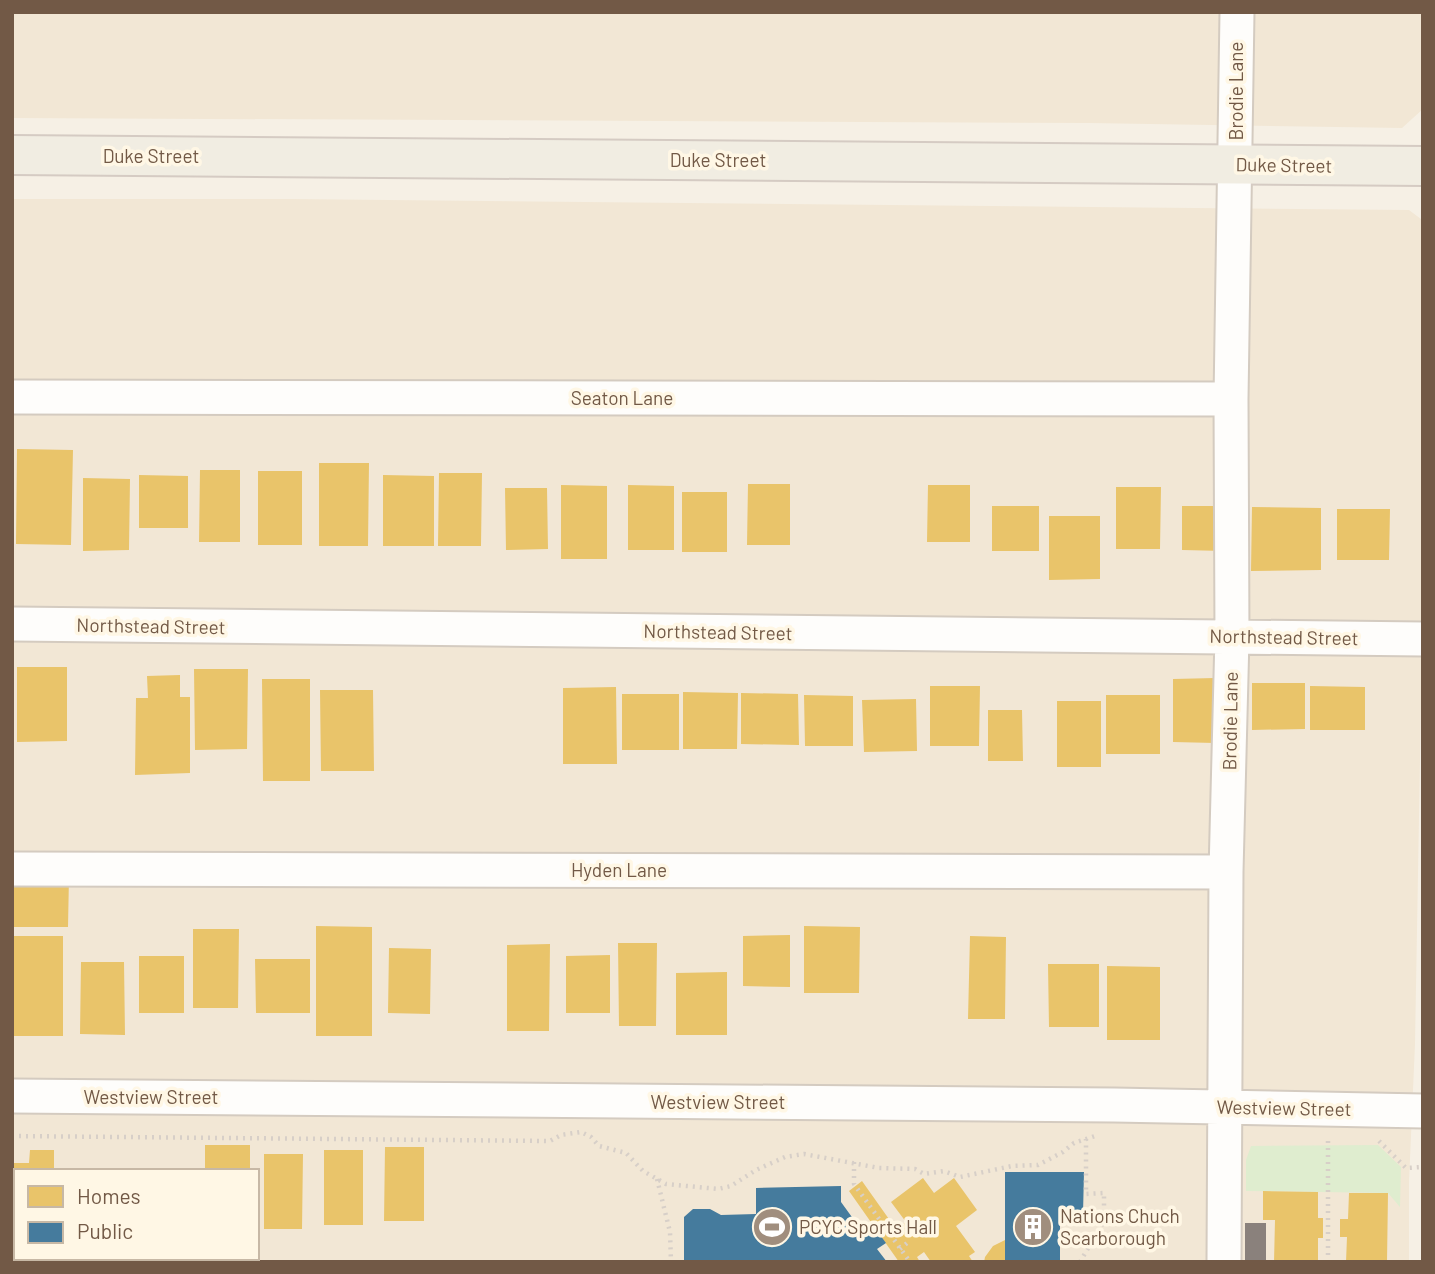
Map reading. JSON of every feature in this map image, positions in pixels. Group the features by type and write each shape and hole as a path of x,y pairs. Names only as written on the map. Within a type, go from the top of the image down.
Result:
{"main road":[{"name":"Duke Street","path":"12,155 1423,166"}],"street":[{"name":"Brodie Lane","path":"1224,1262 1237,12"},
{"name":"Seaton Lane","path":"12,397 1231,399"},
{"name":"Northstead Street","path":"12,624 1423,639"},
{"name":"Hyden Lane","path":"12,869 1226,872"},
{"name":"Westview Street","path":"12,1096 1423,1111"}],"path":[{"path":"12,1136 550,1141 561,1135 581,1132 591,1137 599,1146 626,1153 643,1171 666,1184 718,1189 731,1186 756,1170 785,1157 803,1154 879,1168 915,1169 924,1174 944,1171 960,1177 1012,1166 1038,1165 1074,1143"},
{"path":"1080,1262 1104,1221 1104,1193 1086,1194 1086,1139"},
{"path":"1328,1139 1328,1262"},
{"path":"854,1163 854,1184 910,1262"},
{"path":"656,1178 670,1232 671,1262"},
{"path":"879,1234 886,1229"},
{"path":"900,1249 907,1244"}],"shaded area":[{"path":"12,12 1423,12 1423,109 1402,128 1089,123 12,118"},
{"path":"12,199 292,199 1409,210 1421,219 1423,591 1409,1262 12,1262"}],"green space":[{"path":"1378,1145 1401,1167 1400,1207 1388,1193 1246,1191 1246,1160 1251,1146"}],"building: Homes":[{"path":"17,449 73,450 71,545 16,544"},
{"path":"319,463 369,463 368,546 319,546"},
{"path":"200,470 240,470 240,542 199,542"},
{"path":"258,471 302,471 302,545 258,545"},
{"path":"439,473 482,473 481,546 438,546"},
{"path":"139,475 188,476 188,528 139,528"},
{"path":"383,475 434,476 434,546 383,546"},
{"path":"83,478 130,479 129,550 83,551"},
{"path":"748,484 790,484 790,545 747,545"},
{"path":"561,485 607,486 607,559 561,559"},
{"path":"628,485 674,486 674,550 628,550"},
{"path":"928,485 970,485 970,542 927,542"},
{"path":"1116,487 1161,487 1160,549 1116,549"},
{"path":"505,488 547,488 548,549 506,550"},
{"path":"682,492 727,492 727,552 682,552"},
{"path":"992,506 1039,506 1039,551 992,551"},
{"path":"1182,506 1225,506 1225,551 1182,550"},
{"path":"1252,507 1321,508 1321,570 1251,571"},
{"path":"1337,509 1390,509 1389,560 1337,560"},
{"path":"1049,516 1100,516 1100,579 1049,580"},
{"path":"17,667 67,667 67,741 17,742"},
{"path":"194,669 248,669 247,749 195,750"},
{"path":"180,675 180,697 190,697 190,773 135,775 136,698 148,698 147,676"},
{"path":"1215,678 1215,743 1173,742 1173,679"},
{"path":"262,679 310,679 310,781 263,781"},
{"path":"1252,683 1305,683 1305,729 1252,730"},
{"path":"930,686 980,686 979,746 930,746"},
{"path":"1310,686 1365,687 1365,730 1310,730"},
{"path":"616,687 617,764 563,764 563,688"},
{"path":"320,690 373,690 374,771 321,771"},
{"path":"683,692 738,693 737,749 683,749"},
{"path":"741,693 798,694 799,745 741,744"},
{"path":"622,694 679,694 679,750 622,750"},
{"path":"804,695 853,696 853,746 805,746"},
{"path":"1106,695 1160,695 1160,754 1106,754"},
{"path":"916,699 917,751 864,752 862,700"},
{"path":"1057,701 1101,701 1101,767 1057,767"},
{"path":"988,710 1022,710 1023,761 988,761"},
{"path":"14,876 69,876 68,927 14,927"},
{"path":"316,926 372,927 372,1036 316,1036"},
{"path":"804,926 860,927 859,993 804,993"},
{"path":"193,929 239,929 238,1008 193,1008"},
{"path":"790,935 790,987 743,986 743,936"},
{"path":"12,936 63,936 63,1036 12,1036"},
{"path":"970,936 1006,937 1005,1019 968,1019"},
{"path":"618,943 657,943 656,1026 619,1026"},
{"path":"550,944 549,1031 507,1031 507,945"},
{"path":"389,948 431,949 430,1014 388,1013"},
{"path":"610,955 610,1013 566,1013 566,956"},
{"path":"139,956 184,956 184,1013 139,1013"},
{"path":"255,959 310,959 310,1013 256,1013"},
{"path":"81,962 124,962 125,1035 80,1034"},
{"path":"1048,964 1099,964 1099,1027 1049,1027"},
{"path":"1107,966 1160,967 1160,1040 1107,1040"},
{"path":"727,972 727,1035 676,1035 676,973"},
{"path":"205,1145 250,1145 250,1169 205,1169"},
{"path":"385,1147 424,1147 424,1221 384,1221"},
{"path":"30,1150 54,1150 54,1169 14,1169 14,1163 29,1163"},
{"path":"324,1150 363,1150 363,1225 324,1225"},
{"path":"264,1154 303,1154 302,1229 264,1229"},
{"path":"923,1178 934,1193 954,1178 977,1210 956,1226 975,1252 969,1256 973,1262 931,1262 924,1252 917,1257 920,1262 899,1262 849,1191 862,1181 896,1229 906,1222 891,1202"},
{"path":"1263,1191 1318,1192 1318,1218 1323,1218 1323,1238 1318,1238 1318,1262 1274,1262 1275,1220 1263,1220"},
{"path":"1349,1193 1388,1193 1387,1262 1346,1262 1347,1237 1340,1237 1340,1219 1348,1219"},
{"path":"12,1201 14,1201 14,1251"},
{"path":"1005,1240 1005,1262 984,1262 993,1246"},
{"path":"208,1260 247,1260 247,1262"}],"building: Public":[{"name":"Nations Chuch Scarborough","path":"1005,1172 1084,1172 1083,1214 1060,1214 1060,1262 1005,1262"},
{"name":"PCYC Sports Hall","path":"841,1186 841,1202 862,1231 872,1224 886,1243 877,1249 887,1262 684,1262 684,1217 693,1209 710,1209 721,1215 756,1214 756,1188"}],"building: Industry":[{"path":"1245,1223 1266,1223 1266,1262 1245,1262"}],"place":[{"name":"PCYC Sports Hall","path":"772,1227"},
{"name":"Nations Chuch Scarborough","path":"1033,1227"}]}
